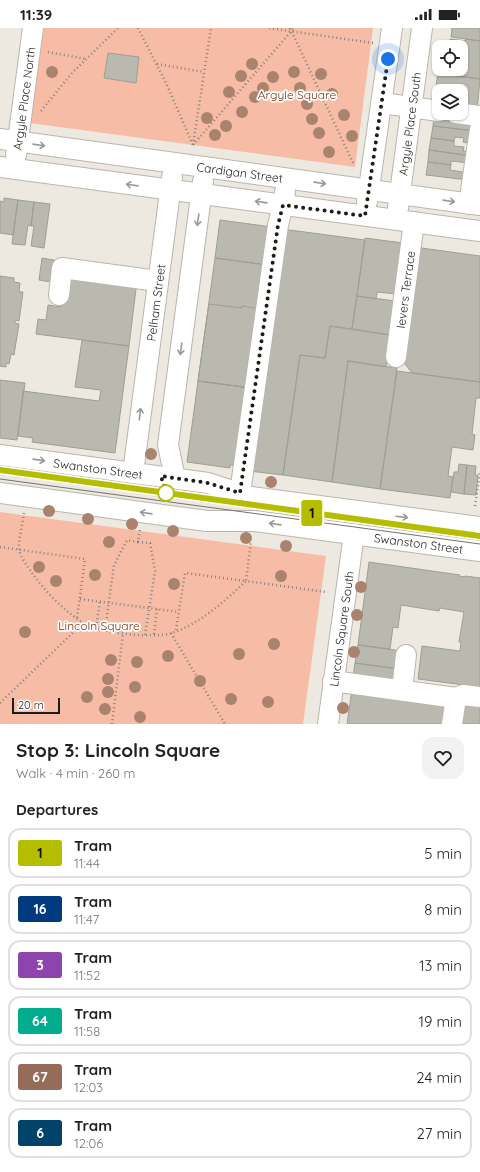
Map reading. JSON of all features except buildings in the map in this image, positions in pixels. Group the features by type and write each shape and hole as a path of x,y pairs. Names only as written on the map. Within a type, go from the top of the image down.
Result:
{"street":[{"name":"Argyle Place North","path":"7,168 9,141 33,28"},
{"name":"Argyle Place South","path":"405,221 400,194 422,28"},
{"path":"365,216 391,36"},
{"path":"382,103 432,110"},
{"path":"468,114 480,116"},
{"path":"475,205 480,129"},
{"name":"Cardigan Street","path":"9,141 475,205"},
{"name":"Pelham Street","path":"133,473 174,163"},
{"path":"175,478 168,445 205,167"},
{"path":"7,168 480,231"},
{"path":"240,493 278,225 287,178"},
{"name":"Ievers Terrace","path":"396,357 405,221"},
{"path":"59,295 62,268 158,281"},
{"path":"137,441 168,445"},
{"name":"Swanston Street","path":"0,455 208,483 251,497 480,527"},
{"name":"Swanston Street","path":"0,493 206,521 254,521 480,551"},
{"name":"Lincoln Square South","path":"328,724 354,534"},
{"path":"402,690 406,655"},
{"path":"333,681 456,698 463,695 480,697"},
{"path":"452,724 456,698"}],"path":[{"path":"40,112 72,73 118,28"},
{"path":"138,28 167,85 193,145"},
{"path":"193,145 211,28"},
{"path":"269,28 391,36"},
{"path":"193,145 290,30 294,28"},
{"path":"290,30 355,167"},
{"path":"47,52 87,59"},
{"path":"156,64 204,72"},
{"path":"475,506 480,471"},
{"path":"24,509 19,550 38,581 49,594 83,623 105,630 123,633 145,635 170,633 211,612 228,599 246,581 251,541"},
{"path":"138,542 140,526"},
{"path":"105,630 114,565 127,540 150,543 155,571 145,635"},
{"path":"0,547 85,559 77,618"},
{"path":"176,631 185,573 326,592"},
{"path":"80,599 179,612"},
{"path":"96,627 100,601"},
{"path":"154,634 157,609"},
{"path":"0,703 83,623"},
{"path":"112,724 123,633"},
{"path":"170,633 225,724"}],"green space":[{"name":"Argyle Square","path":"44,28 373,28 355,167 30,123"},
{"name":"Lincoln Square","path":"0,512 326,556 303,724 0,724"}],"tram line":[{"path":"0,470 480,536"},
{"name":"1","path":"0,470 480,536"},
{"path":"0,479 480,544"}],"route":[{"path":"166,493 161,476 208,483 240,493 278,225 283,205 365,216 388,59"}]}
